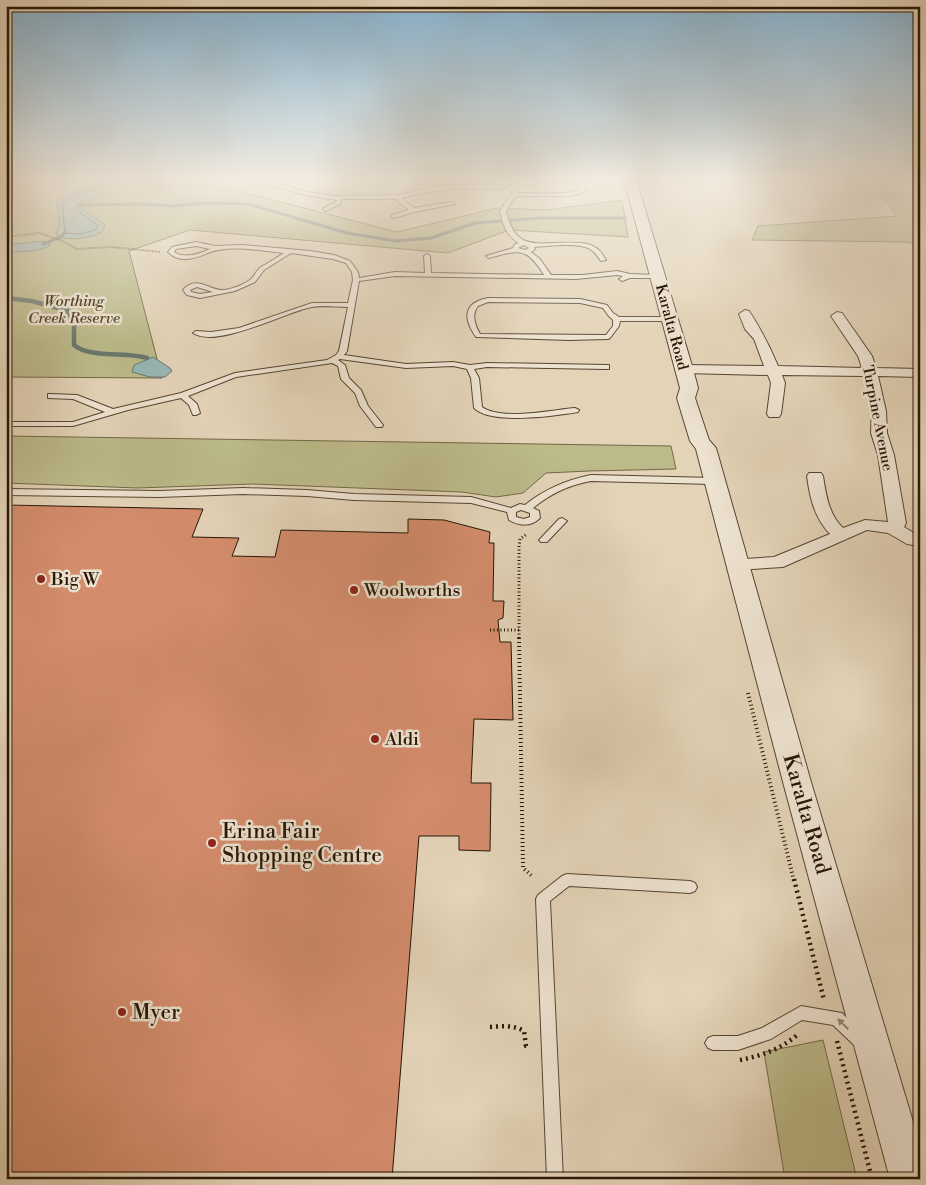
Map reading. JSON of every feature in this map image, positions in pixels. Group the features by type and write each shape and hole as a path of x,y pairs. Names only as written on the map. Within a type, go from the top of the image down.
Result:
{"street":[{"name":"Karalta Road","path":"646,234 686,379 686,398 700,441 706,448 910,1179"},
{"path":"744,314 752,329 760,338 778,383 774,414"},
{"name":"Turpine Avenue","path":"837,316 865,356 872,376 879,412 879,433 886,454 897,523 894,529"},
{"path":"686,379 775,375 872,376 920,373"},
{"path":"872,376 920,381"},
{"path":"815,476 817,495 825,517 841,535"},
{"path":"738,564 777,563 865,526 884,526 894,529 913,540"}],"lane":[{"path":"511,234 529,248 549,277"},
{"path":"215,248 207,253 189,256 176,256 170,252 174,248 204,244 215,248 242,247 310,253 342,259 352,266 356,280 343,351 338,361 345,379 358,392 364,406 379,425"},
{"path":"489,256 515,249 517,245 522,244"},
{"path":"515,249 520,252 529,248 556,244 590,247 596,250 603,260"},
{"path":"219,292 233,290 253,281 262,269 289,252"},
{"path":"427,256 428,275"},
{"path":"356,280 387,274 597,276 620,279 629,276 658,277"},
{"path":"617,319 618,322 612,333 608,337 603,338 478,336 472,324 472,308 482,301 586,302 605,306 610,314 617,319 670,319"},
{"path":"196,333 213,334 248,329 313,305 351,305"},
{"path":"6,424 73,424 183,395 235,375 338,361 406,366 453,364 470,367 487,365 606,367"},
{"path":"470,367 475,378 478,408 484,413 504,416 576,410"},
{"path":"183,395 193,404 196,413"},
{"path":"51,396 74,397 113,412"},
{"path":"527,508 551,490 573,481 591,478 714,481"},
{"path":"6,492 159,494 243,491 354,497 470,500 512,511 520,507 527,508 534,511 536,515 533,520 527,522 515,520 511,516 512,511"},
{"path":"544,540 562,521"},
{"path":"555,1179 543,899 567,880 690,887"},
{"path":"713,1043 738,1043 766,1034 801,1013 837,1018 876,1059"}],"path":[{"path":"6,237 24,234"},
{"path":"37,234 60,240 73,248 112,247 128,250 170,252"},
{"path":"532,532 520,540 519,630 523,868 532,876"},
{"path":"490,630 519,630"},
{"path":"746,685 824,1000"},
{"path":"490,1027 519,1028 524,1031 526,1046 530,1046"},
{"path":"736,1061 787,1045 801,1032"},
{"path":"835,1036 872,1179"}],"green space":[{"name":"Worthing Creek Reserve","path":"6,234 178,234 129,251 162,378 6,377"},
{"path":"238,234 498,234 448,253"},
{"path":"582,234 628,234 628,237"},
{"path":"754,234 920,234 920,246 908,242 752,240"},
{"path":"6,436 671,446 676,469 546,473 523,493 496,497 462,492 253,484 137,488 6,483"},
{"path":"823,1040 857,1179 785,1179 764,1052"}],"water":[{"path":"56,234 96,234 80,238 57,236"},
{"path":"45,241 51,245 35,250 6,252 6,245"},
{"path":"153,357 172,371 165,377 150,377 132,372 134,365"}],"building":[{"name":"Erina Fair Shopping Centre","path":"6,505 203,509 192,537 239,538 232,556 275,557 281,530 408,533 408,519 444,520 490,532 489,543 494,543 493,601 504,601 503,618 498,620 500,642 511,642 513,720 474,719 471,783 491,783 490,851 459,850 459,836 419,836 392,1179 6,1179"}],"waterway":[{"path":"43,244 63,234"},
{"path":"355,234 396,241 431,238 442,234"},
{"path":"11,299 6,298 32,301 68,311 74,326 74,345 81,349 89,352 147,358"}],"place":[{"name":"Big W","path":"41,579"},
{"name":"Woolworths","path":"354,590"},
{"name":"Aldi","path":"375,739"},
{"name":"Erina Fair Shopping Centre","path":"212,843"},
{"name":"Myer","path":"122,1012"}]}
